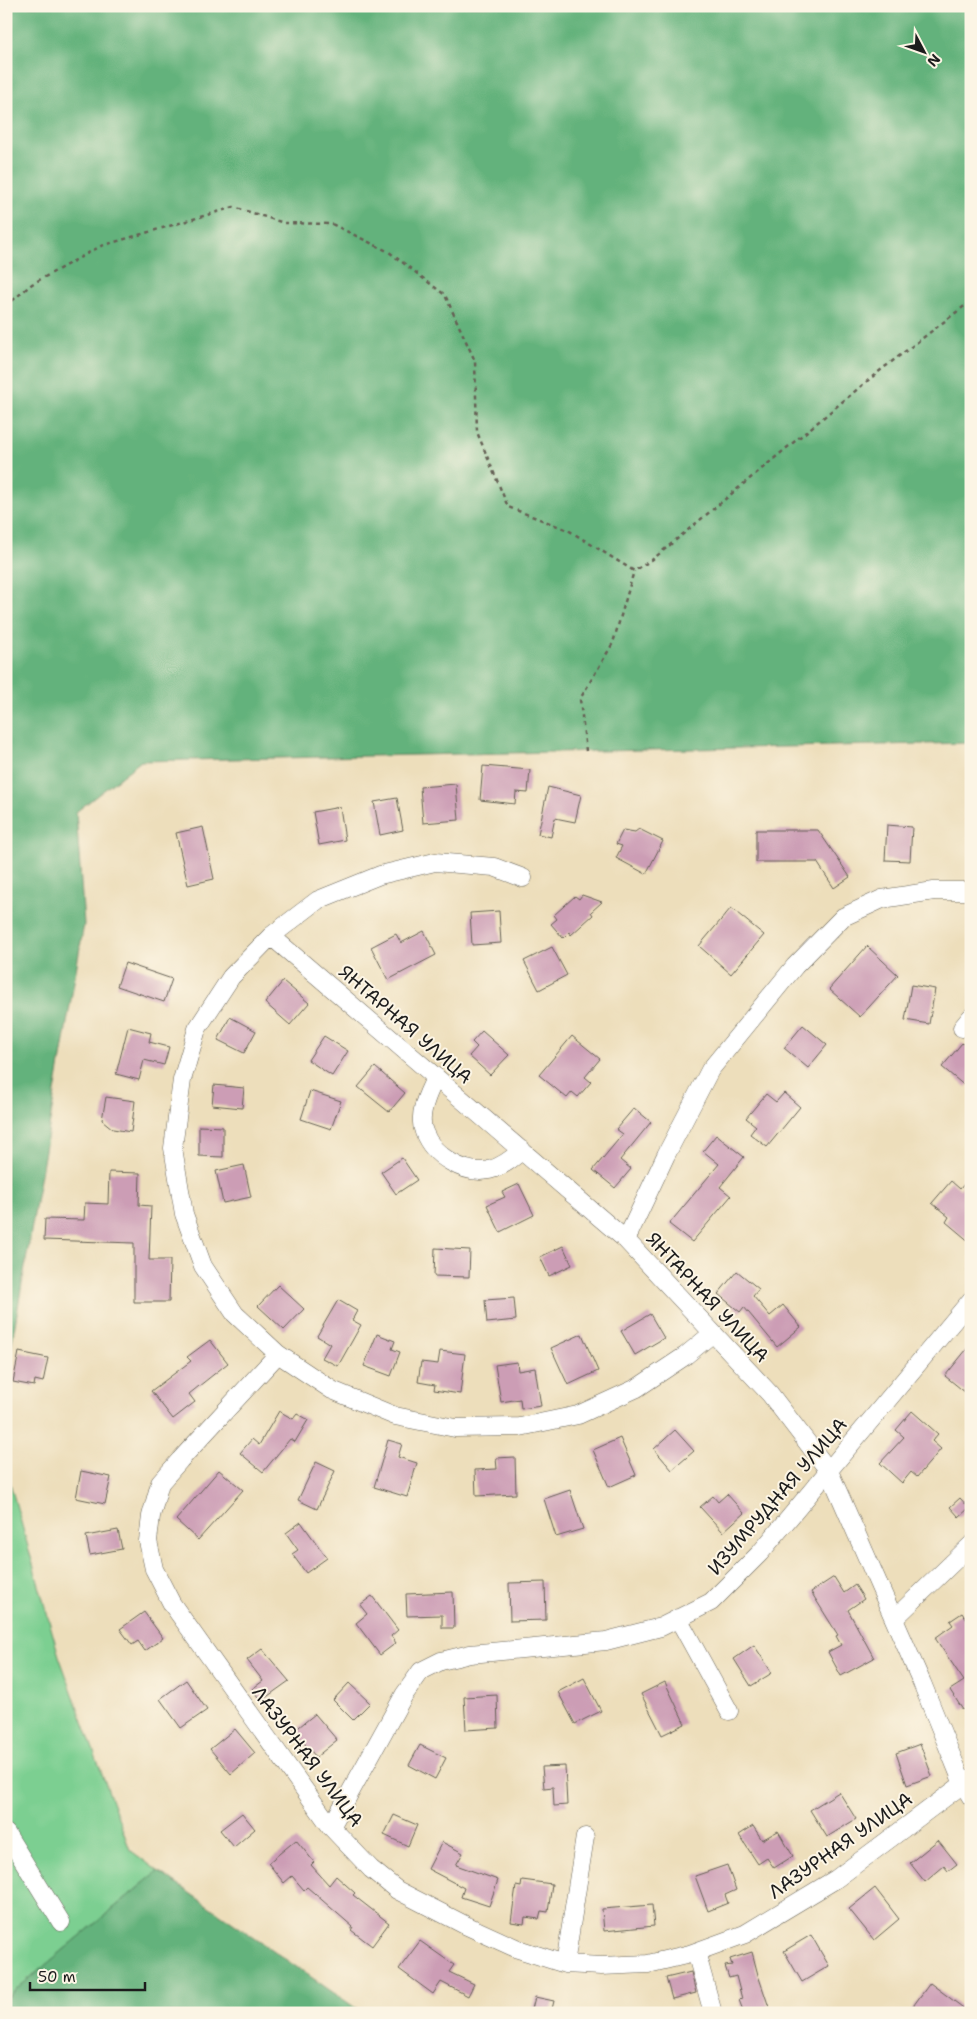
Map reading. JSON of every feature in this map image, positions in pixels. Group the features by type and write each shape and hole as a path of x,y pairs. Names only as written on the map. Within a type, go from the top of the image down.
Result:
{"street":[{"path":"523,878 494,867 435,862 380,875 318,900 271,936 230,977 197,1029 182,1080 173,1148 184,1214 203,1266 235,1314 278,1354 332,1390 395,1416 455,1428 520,1427 578,1415 637,1388 685,1356 713,1333"},
{"path":"626,1240 666,1155 710,1070 801,959 843,917 882,899 934,891 971,892"},
{"name":"ЯНТАРНАЯ УЛИЦА","path":"271,936 626,1240 770,1394 829,1471 968,1786"},
{"path":"436,1078 425,1100 423,1131 429,1142 441,1155 455,1164 470,1170 488,1170 508,1162 522,1150"},
{"name":"ИЗУМРУДНАЯ УЛИЦА","path":"331,1827 404,1695 421,1671 441,1660 470,1654 606,1641 661,1628 711,1602 760,1553 971,1300"},
{"name":"ЛАЗУРНАЯ УЛИЦА","path":"278,1354 160,1484 151,1516 148,1541 154,1569 172,1604 331,1827 371,1869 397,1890 463,1924 518,1949 565,1964 601,1966 648,1964 696,1952 745,1934 836,1879 968,1786"},
{"path":"894,1619 971,1545"},
{"path":"678,1618 729,1711"},
{"path":"6,1834 61,1922"},
{"path":"565,1964 585,1837"},
{"path":"696,1952 713,2013"}],"path":[{"path":"6,306 32,284 100,246 234,207 284,223 332,224 389,252 445,294 475,361 477,432 508,507 568,530 634,571"},
{"path":"586,751 580,699 613,643 634,571 653,559 877,373 971,301"}],"green space":[{"path":"6,6 971,6 971,743 141,761 76,812 84,924 6,1377"},
{"path":"6,1469 59,1656 130,1850 158,1871 6,1998"},
{"path":"158,1871 363,2013 6,2013 6,1998"}],"building":[{"path":"483,766 530,770 528,793 516,792 515,804 480,800"},
{"path":"456,784 459,820 423,823 420,787"},
{"path":"548,787 581,795 575,822 555,818 551,837 538,834"},
{"path":"397,798 403,830 380,835 374,802"},
{"path":"340,807 345,840 319,845 313,812"},
{"path":"887,825 912,827 910,861 885,860"},
{"path":"203,827 214,879 188,885 176,833"},
{"path":"639,829 663,841 646,874 616,858 622,846 616,844 623,830 635,832"},
{"path":"756,830 818,830 850,877 834,888 817,862 756,862"},
{"path":"582,895 602,902 591,912 593,915 571,935 569,932 563,938 551,924 557,919 554,915 575,896 579,899"},
{"path":"731,908 764,935 731,974 699,946"},
{"path":"499,911 501,943 472,945 470,913"},
{"path":"424,931 436,955 388,980 371,947 396,934 401,943"},
{"path":"867,946 898,975 860,1017 829,989"},
{"path":"552,947 567,975 539,990 524,961"},
{"path":"125,963 172,979 164,1002 117,986"},
{"path":"283,981 309,1003 290,1025 265,1003"},
{"path":"911,985 935,989 929,1024 905,1020"},
{"path":"230,1017 256,1031 244,1053 218,1040"},
{"path":"803,1025 827,1045 808,1068 784,1048"},
{"path":"128,1027 151,1033 149,1042 169,1047 164,1065 144,1060 139,1080 116,1074"},
{"path":"482,1031 509,1055 490,1075 469,1056 477,1047 472,1042"},
{"path":"324,1036 348,1051 332,1076 308,1060"},
{"path":"572,1036 600,1059 585,1077 591,1082 578,1097 572,1092 567,1098 539,1075"},
{"path":"962,1043 971,1051 971,1081 966,1087 942,1067"},
{"path":"375,1067 405,1093 389,1112 358,1087"},
{"path":"214,1085 244,1088 242,1108 212,1105"},
{"path":"310,1091 341,1101 331,1129 301,1119"},
{"path":"784,1093 800,1107 767,1147 750,1134 756,1126 746,1118 766,1094 776,1102"},
{"path":"106,1097 135,1101 131,1132 113,1129 102,1120"},
{"path":"634,1108 651,1122 620,1160 631,1169 615,1188 593,1170 623,1134 616,1129"},
{"path":"199,1126 223,1127 223,1157 199,1156"},
{"path":"716,1135 744,1157 720,1187 731,1196 692,1242 669,1224 719,1164 703,1151"},
{"path":"402,1158 417,1180 396,1194 381,1172"},
{"path":"244,1165 251,1197 223,1203 216,1171"},
{"path":"109,1172 140,1173 139,1205 151,1206 149,1260 170,1260 169,1302 134,1302 134,1243 44,1240 45,1219 84,1220 85,1203 108,1204"},
{"path":"971,1176 971,1243 946,1222 949,1217 932,1203 951,1181 960,1189"},
{"path":"519,1184 534,1215 500,1232 487,1205 505,1197 502,1192"},
{"path":"563,1246 572,1265 549,1276 540,1257"},
{"path":"435,1248 470,1250 469,1277 434,1276"},
{"path":"737,1271 759,1289 753,1296 770,1316 783,1305 801,1327 777,1347 744,1307 740,1312 718,1294"},
{"path":"278,1285 304,1309 284,1330 258,1306"},
{"path":"514,1298 516,1320 487,1323 485,1300"},
{"path":"338,1300 357,1311 352,1320 361,1325 338,1366 322,1358 330,1344 317,1336"},
{"path":"650,1314 664,1338 635,1355 621,1331"},
{"path":"377,1334 395,1341 392,1349 400,1352 391,1376 364,1366"},
{"path":"582,1334 598,1371 568,1385 551,1348"},
{"path":"210,1340 228,1363 189,1394 195,1402 173,1419 151,1391 191,1361 187,1357"},
{"path":"971,1344 971,1397 945,1376"},
{"path":"440,1351 465,1354 460,1394 434,1390 435,1385 418,1382 421,1362 438,1364"},
{"path":"19,1352 48,1358 43,1382 35,1380 34,1386 13,1382"},
{"path":"517,1362 518,1371 535,1368 541,1406 521,1409 520,1399 501,1402 495,1365"},
{"path":"279,1411 293,1419 297,1414 308,1420 295,1442 290,1439 263,1472 240,1453 252,1439 259,1445"},
{"path":"912,1411 938,1434 932,1441 941,1449 917,1477 911,1472 902,1483 880,1463 904,1437 896,1430"},
{"path":"675,1430 694,1451 672,1470 654,1449"},
{"path":"620,1438 636,1475 609,1487 593,1450"},
{"path":"388,1440 402,1444 398,1457 417,1463 407,1497 374,1487"},
{"path":"515,1457 516,1494 476,1496 475,1470 497,1469 496,1458"},
{"path":"316,1462 335,1471 317,1509 298,1500"},
{"path":"219,1470 243,1490 198,1540 176,1520"},
{"path":"81,1471 111,1477 105,1504 76,1498"},
{"path":"570,1490 583,1529 556,1537 544,1499"},
{"path":"727,1494 744,1513 723,1532 700,1507 713,1496 718,1502"},
{"path":"960,1498 969,1508 959,1517 950,1507"},
{"path":"301,1522 327,1558 306,1573 292,1554 298,1550 286,1533"},
{"path":"118,1530 122,1549 90,1555 86,1536"},
{"path":"834,1577 844,1593 855,1585 864,1599 848,1610 874,1658 841,1676 828,1652 841,1645 836,1636 838,1635 811,1592"},
{"path":"545,1582 546,1620 510,1621 509,1583"},
{"path":"453,1592 454,1628 442,1628 442,1615 407,1616 406,1594"},
{"path":"372,1596 398,1630 391,1636 396,1643 380,1655 356,1623 367,1614 360,1605"},
{"path":"144,1612 163,1638 145,1651 138,1641 132,1645 120,1629"},
{"path":"962,1613 971,1626 971,1705 963,1710 950,1690 964,1681 935,1638 953,1625 950,1621"},
{"path":"754,1645 772,1673 751,1686 734,1659"},
{"path":"262,1649 289,1681 261,1701 252,1689 263,1681 247,1660"},
{"path":"584,1678 601,1711 575,1724 558,1692"},
{"path":"186,1680 207,1710 181,1728 160,1699"},
{"path":"665,1682 685,1724 662,1735 641,1694"},
{"path":"349,1683 370,1703 353,1720 333,1700"},
{"path":"497,1695 498,1728 466,1730 464,1697"},
{"path":"315,1714 337,1740 316,1757 294,1731"},
{"path":"235,1729 255,1753 231,1774 210,1749"},
{"path":"920,1744 932,1776 907,1785 896,1753"},
{"path":"420,1745 446,1758 435,1779 409,1765"},
{"path":"565,1766 567,1805 554,1806 553,1787 544,1788 542,1767"},
{"path":"839,1792 856,1819 827,1837 810,1810"},
{"path":"242,1813 255,1829 234,1847 220,1830"},
{"path":"394,1815 417,1825 408,1846 384,1835"},
{"path":"753,1826 762,1840 778,1831 793,1856 774,1868 767,1858 758,1864 739,1835"},
{"path":"296,1840 314,1862 311,1865 329,1885 336,1876 355,1893 353,1895 389,1923 372,1946 351,1930 353,1927 307,1887 304,1890 292,1876 284,1883 268,1863"},
{"path":"938,1840 957,1864 948,1871 944,1866 925,1882 910,1863"},
{"path":"442,1842 463,1853 456,1865 498,1880 489,1906 461,1897 464,1888 428,1869"},
{"path":"727,1865 736,1890 725,1895 728,1903 708,1911 695,1876"},
{"path":"522,1880 552,1884 548,1912 541,1911 539,1919 525,1917 524,1924 511,1922 516,1886 521,1887"},
{"path":"875,1888 899,1919 874,1940 849,1909"},
{"path":"652,1905 654,1926 604,1931 602,1909"},
{"path":"811,1935 829,1966 802,1982 784,1951"},
{"path":"420,1941 454,1965 449,1972 474,1984 468,1996 441,1982 433,1994 399,1969"},
{"path":"752,1952 771,2013 744,2013 739,2000 742,1999 736,1976 729,1978 725,1966 732,1965 730,1959"},
{"path":"691,1972 696,1993 672,1999 666,1978"},
{"path":"930,1983 970,2013 908,2013"},
{"path":"535,1997 554,2001 551,2013 531,2013"}]}
